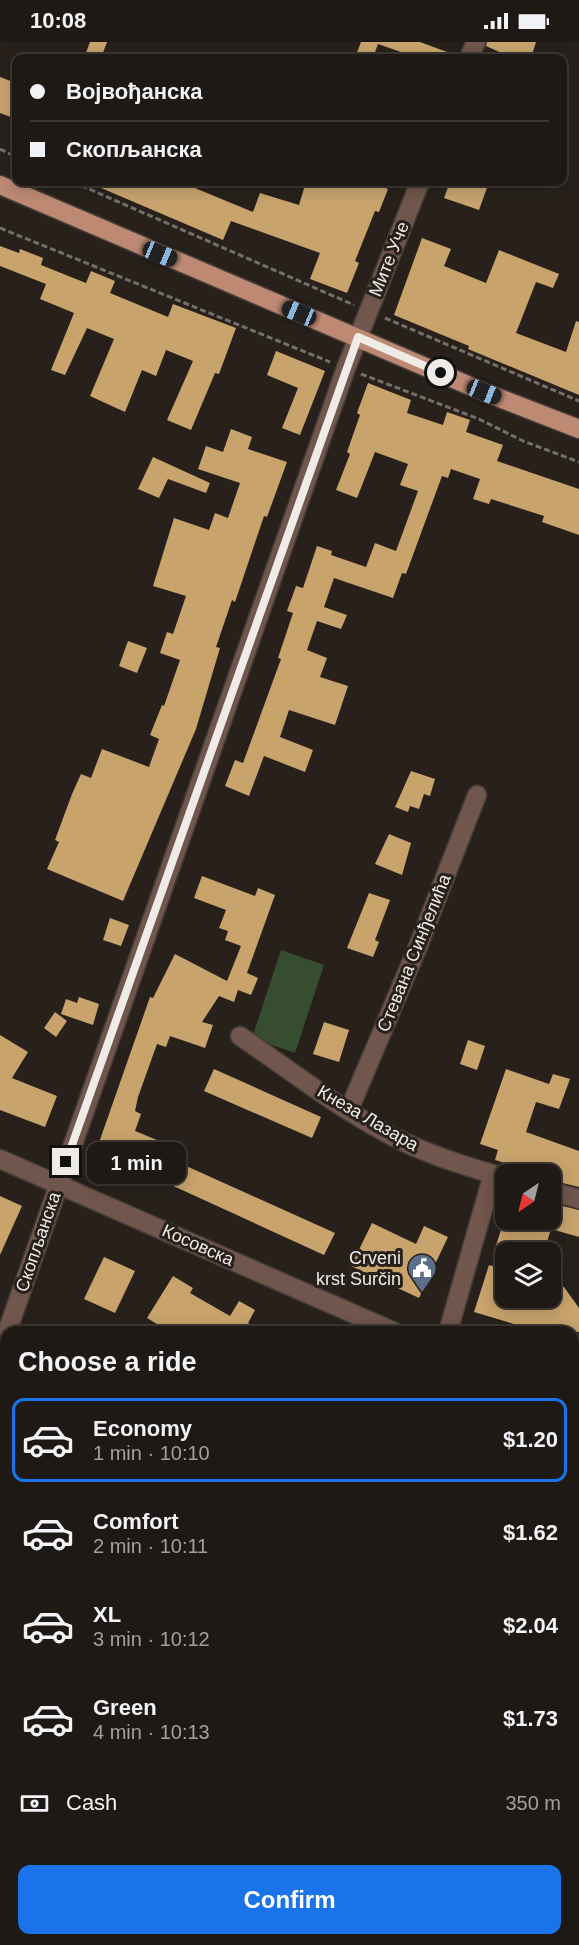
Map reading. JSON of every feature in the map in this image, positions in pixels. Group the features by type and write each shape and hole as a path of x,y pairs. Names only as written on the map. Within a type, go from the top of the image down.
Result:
{"main road":[{"path":"0,185 579,429"}],"street":[{"name":"Мите Уче","path":"358,337 418,186"},
{"name":"Скопљанска","path":"8,1326 358,337"},
{"name":"Стевана Синђелића","path":"349,1110 417,949 477,795"},
{"name":"Кнеза Лазара","path":"240,1036 349,1110 406,1143 495,1175"},
{"name":"Косовска","path":"0,1159 381,1326"},
{"path":"450,1326 495,1188"},
{"path":"561,1194 579,1199"}],"path":[{"path":"82,186 579,401"},
{"path":"0,228 346,368 479,419 523,441 579,462"}],"green space":[{"path":"281,950 324,965 295,1053 252,1038"}],"building":[{"path":"90,42 107,42 102,54 86,54"},
{"path":"361,42 420,42 453,54 407,54 378,44 374,54 356,54"},
{"path":"487,42 536,42 532,54 504,54 486,46"},
{"path":"0,77 12,82 12,118 0,113"},
{"path":"96,186 190,186 253,212 260,193 299,205 305,186 380,186 388,189 379,212 375,211 355,261 359,263 347,293 310,279 320,253 231,221 223,240"},
{"path":"448,186 488,186 479,210 444,198"},
{"path":"422,238 451,249 444,266 486,283 499,250 559,274 553,288 536,282 516,333 566,352 576,321 579,322 579,395 468,349 469,346 394,315"},
{"path":"0,246 19,253 20,249 43,258 41,265 86,283 91,271 115,281 110,293 168,317 173,304 236,328 219,374 215,373 191,430 167,420 193,361 166,350 156,376 142,370 125,412 90,396 114,339 87,328 65,375 51,370 74,313 40,299 46,284 0,266"},
{"path":"276,351 325,371 300,435 282,428 298,388 267,375"},
{"path":"368,383 411,400 407,413 443,425 447,412 470,420 466,432 503,445 497,461 579,489 579,535 542,522 544,516 491,499 489,504 473,499 480,479 451,469 448,478 442,476 406,574 402,573 393,598 334,578 324,607 347,615 341,629 317,621 307,650 327,658 320,677 348,686 335,725 289,710 280,737 313,750 305,772 264,756 249,796 225,786 235,760 243,763 281,659 278,658 293,613 287,611 296,586 303,588 317,546 332,551 331,555 366,567 375,543 396,551 418,491 400,485 408,464 375,452 357,498 336,490 350,454 347,452"},
{"path":"231,429 252,437 248,449 287,462 267,517 264,516 235,602 232,600 216,647 220,648 196,729 123,901 47,869 59,842 55,840 81,774 91,778 102,749 149,767 159,739 150,735 162,705 164,706 180,660 160,653 167,632 173,634 186,596 153,586 174,518 209,530 215,513 228,518 240,483 198,469 206,446 223,452"},
{"path":"153,457 210,483 206,493 168,479 159,498 138,489"},
{"path":"128,641 147,648 137,673 119,666"},
{"path":"411,771 435,779 430,796 424,794 419,809 410,806 408,812 395,807"},
{"path":"389,834 411,843 402,875 375,864"},
{"path":"202,876 255,896 258,888 275,895 247,973 258,978 251,995 238,990 234,1002 219,996 202,1022 213,1025 205,1048 170,1036 166,1047 157,1044 138,1097 135,1111 141,1114 135,1131 157,1140 153,1151 335,1233 324,1255 158,1179 95,1154 150,997 153,998 175,954 227,981 241,946 225,940 228,931 219,928 226,910 194,898"},
{"path":"369,893 390,900 375,940 379,942 373,957 347,948"},
{"path":"110,918 129,925 121,946 103,940"},
{"path":"79,997 99,1004 93,1025 61,1014 66,999 77,1003"},
{"path":"55,1012 67,1021 56,1037 44,1028"},
{"path":"324,1022 349,1030 339,1062 313,1054"},
{"path":"0,1035 28,1052 12,1078 57,1096 45,1127 0,1110"},
{"path":"468,1040 485,1046 477,1070 460,1064"},
{"path":"214,1069 321,1117 312,1138 204,1091"},
{"path":"506,1069 549,1084 553,1074 570,1079 559,1109 536,1102 526,1132 579,1151 579,1187 561,1183 561,1164 508,1164 495,1160 498,1150 480,1144"},
{"path":"0,1196 22,1206 0,1255"},
{"path":"561,1206 579,1210 579,1237 554,1230 561,1230"},
{"path":"372,1223 416,1244 424,1226 448,1237 419,1298 351,1266"},
{"path":"501,1230 551,1230 547,1242 497,1242"},
{"path":"104,1257 135,1271 115,1313 84,1299"},
{"path":"489,1265 495,1267 495,1308 561,1308 561,1286 579,1308 579,1326 521,1326 474,1312"},
{"path":"173,1276 193,1288 190,1293 230,1316 239,1301 255,1310 248,1323 253,1326 160,1326 147,1318"}],"place":[{"name":"Crveni krst Surčin","path":"422,1294"}],"route":[{"path":"66,1162 358,337 441,373"}]}
